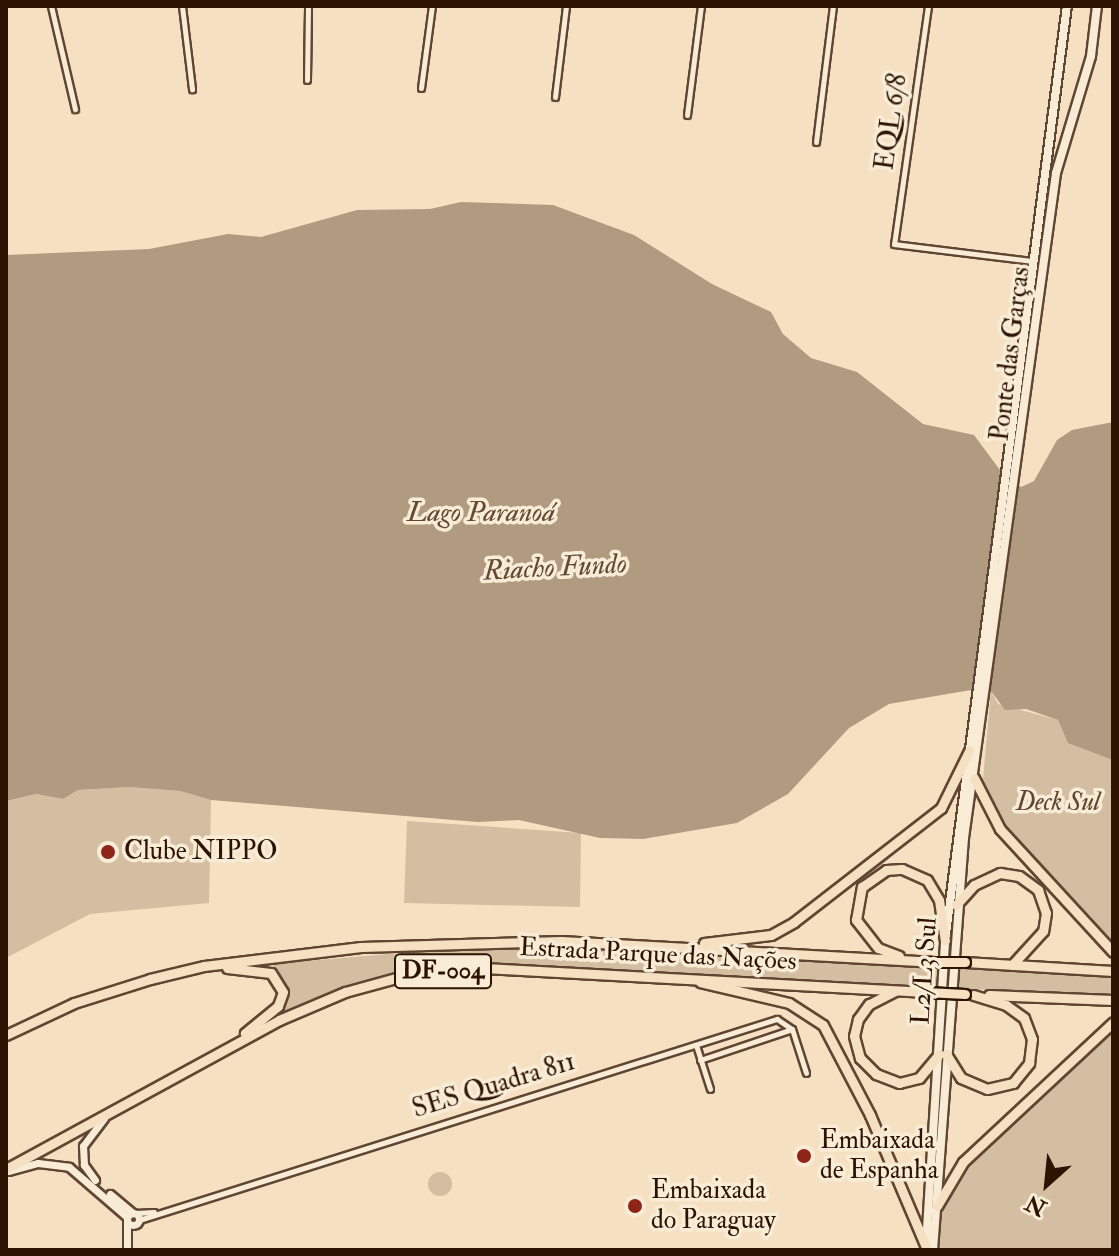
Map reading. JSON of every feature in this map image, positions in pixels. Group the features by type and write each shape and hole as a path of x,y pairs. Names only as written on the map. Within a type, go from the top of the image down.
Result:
{"highway":[{"path":"667,946 754,939 782,930 941,808 969,751"},
{"path":"974,778 1000,829 1113,952"},
{"path":"928,962 888,953 870,941 856,920 862,887 886,870 919,874 939,900 945,941"},
{"path":"956,905 974,885 1000,873 1019,876 1038,890 1046,913 1043,931 1012,965"},
{"name":"Estrada Parque das Nações","path":"6,1035 103,992 204,966 440,942 667,946 1113,971"},
{"path":"204,966 271,973 283,992 278,1006 227,1048"},
{"name":"Estrada Parque das Nações","path":"6,1170 298,1011 403,976 484,968 1113,1000"},
{"path":"685,978 789,1003 823,1025 910,1201 928,1249"},
{"path":"897,990 869,1004 858,1019 854,1036 860,1058 876,1074 899,1083 919,1078 942,1054 961,1078 987,1089 1013,1083 1029,1063 1032,1039 1024,1018 1006,1005 970,994"},
{"path":"937,1206 963,1162 1113,1022"}],"main road":[{"name":"Ponte das Garças","path":"982,712 1014,451 1033,261 1067,6"},
{"name":"Ponte das Garças","path":"976,697 1056,173 1091,56 1097,6"},
{"name":"L2/L3 Sul","path":"928,1249 937,1206 945,941 976,697"},
{"name":"L2/L3 Sul","path":"928,1249 956,905 982,712"}],"street":[{"path":"51,6 75,109"},
{"path":"182,6 192,89"},
{"path":"307,80 308,6"},
{"path":"421,88 432,6"},
{"path":"555,97 566,6"},
{"path":"687,115 701,6"},
{"path":"816,142 833,6"},
{"name":"EQL 6/8","path":"928,6 894,244 1033,261"},
{"name":"SES Quadra 811","path":"133,1218 777,1019 792,1029"},
{"path":"700,1060 792,1029 806,1073"},
{"path":"696,1045 710,1089"},
{"path":"104,1118 83,1146 84,1165 133,1218"},
{"path":"6,1170 38,1163 69,1167 133,1218"},
{"path":"127,1250 133,1218"}],"green space":[{"name":"Deck Sul","path":"991,691 998,704 1058,720 1067,732 1067,740 1113,760 1113,941 1004,824 983,779"},
{"name":"Clube NIPPO","path":"129,787 180,791 211,800 209,903 90,914 6,958 6,801 36,794 63,799 78,790"},
{"path":"407,821 581,833 580,907 404,903"},
{"path":"481,946 596,946 1113,976 1113,996 458,964 332,991 264,1021 286,989 272,964"},
{"path":"1113,1024 1113,1250 931,1250 937,1206 949,1179"},
{"path":"440,1172 449,1175 452,1184 449,1193 440,1196 431,1193 428,1184 431,1175"}],"water":[{"name":"Lago Paranoá","path":"461,202 553,205 634,235 712,284 771,312 783,334 811,358 857,372 923,424 974,435 1000,470 1021,487 1034,481 1057,440 1072,430 1113,422 1113,760 1068,743 1058,720 1026,709 1005,710 991,691 971,690 889,704 849,728 788,794 737,823 643,839 600,838 519,820 478,822 211,800 180,791 129,787 78,790 63,799 36,794 6,801 6,255 149,249 228,234 261,237 357,210 430,209"}],"place":[{"name":"Clube NIPPO","path":"108,852"},
{"name":"Embaixada de Espanha","path":"804,1156"},
{"name":"Embaixada do Paraguay","path":"635,1206"}],"water label":[{"name":"Riacho Fundo","path":"555,568"}]}
